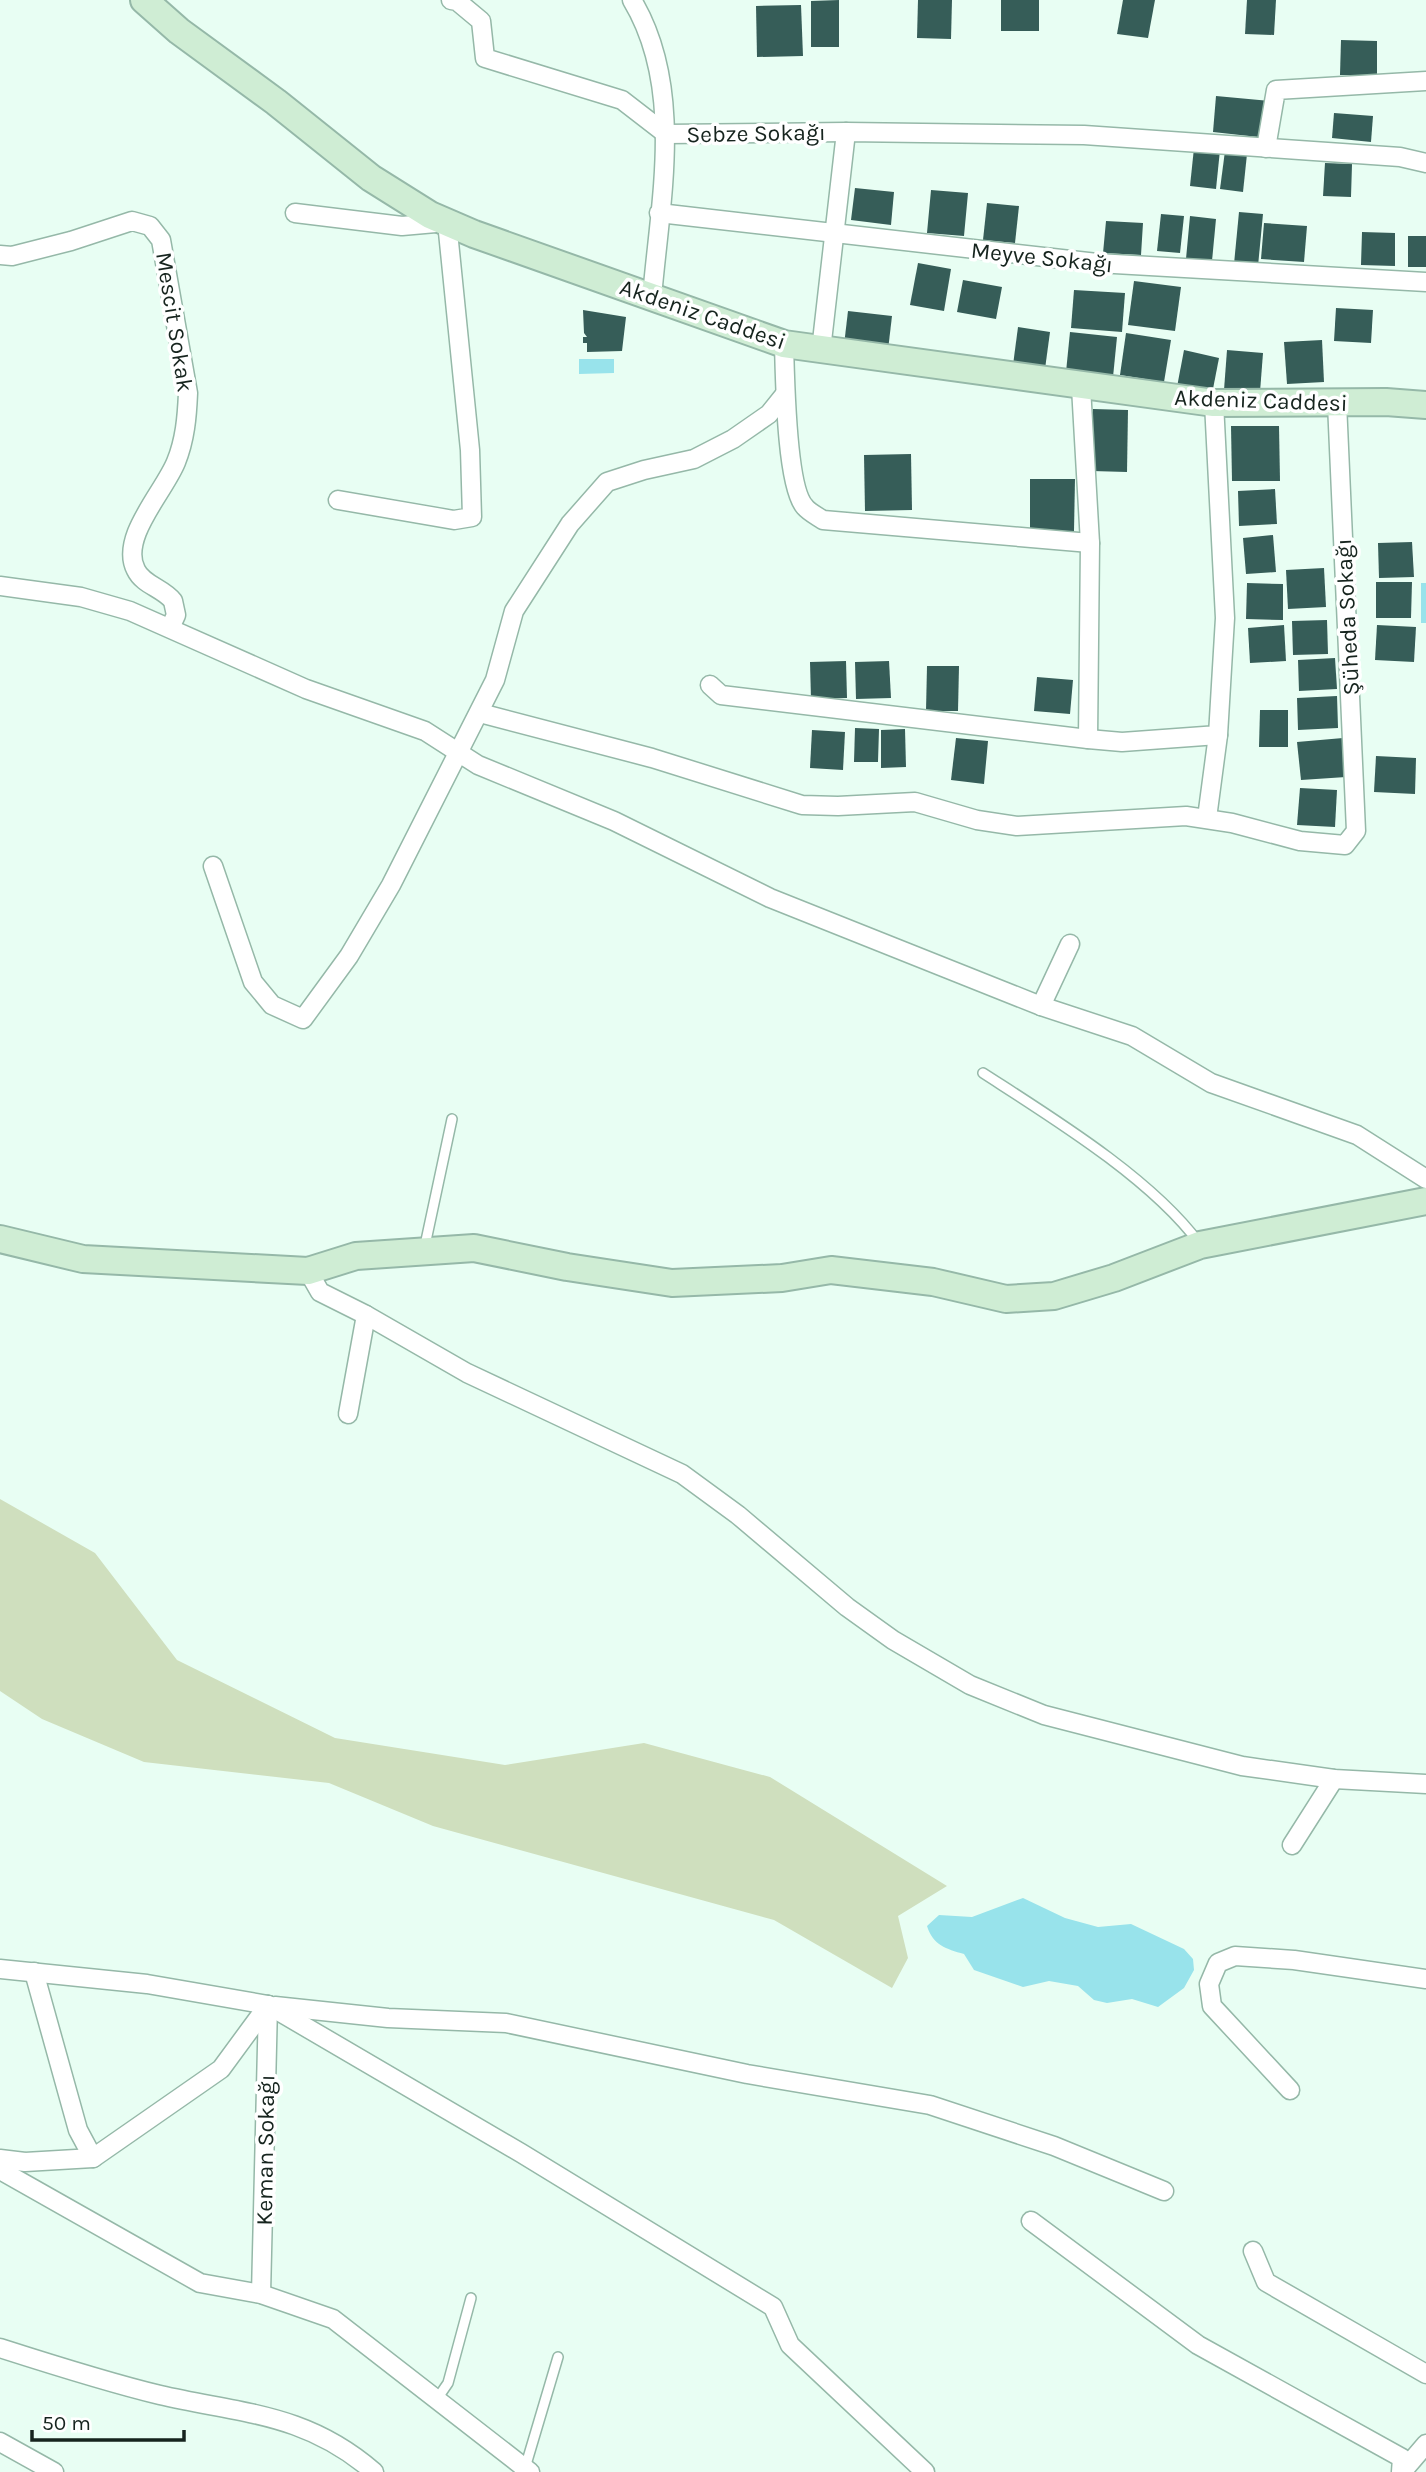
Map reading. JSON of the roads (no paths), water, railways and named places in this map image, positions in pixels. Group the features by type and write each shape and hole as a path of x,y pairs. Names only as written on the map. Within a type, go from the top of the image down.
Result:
{"street":[{"name":"Akdeniz Caddesi","path":"144,0 179,31 276,102 371,178 447,222 784,345 1214,403 1337,402 1426,405"},
{"path":"450,0 457,1 481,21 485,58 622,100 666,134"},
{"path":"632,0 644,19 655,64 666,134 652,297"},
{"path":"1266,148 1276,90 1426,81"},
{"path":"821,350 837,234 846,132"},
{"name":"Sebze Sokağı","path":"666,134 846,132 1084,135 1400,158 1426,163"},
{"name":"Meyve Sokağı","path":"659,213 1097,263 1426,282"},
{"path":"295,214 402,226 447,222 470,450 472,517 454,520 338,500"},
{"name":"Mescit Sokak","path":"0,255 12,256 71,241 132,221 150,226 161,240 188,393 187,415 177,461 136,532 132,561 141,577 173,601 176,615 170,628"},
{"path":"784,345 785,394 794,481 804,506 823,520 1090,543"},
{"path":"1082,387 1090,543 1088,739"},
{"path":"213,866 253,982 272,1005 303,1019 349,956 391,885 495,680 514,611 570,524 607,482 644,470 694,459 733,439 769,414 785,394"},
{"name":"Şüheda Sokağı","path":"1207,818 1300,841 1338,846 1350,842 1356,831 1337,402"},
{"path":"480,713 652,758 802,804 838,806 915,802 977,820 1017,825 1145,816 1207,818 1218,735 1225,618 1214,403"},
{"path":"0,586 93,600 170,628 306,689 425,731 478,765 614,821 770,898 1041,1006 1132,1036 1211,1083 1357,1135 1426,1179"},
{"path":"710,685 721,695 1088,739 1122,742 1218,735"},
{"path":"1041,1006 1070,944"},
{"path":"0,1239 83,1259 307,1271 356,1256 474,1248 568,1267 672,1283 782,1278 831,1270 882,1273 1006,1299 1054,1296 1128,1273 1200,1245 1426,1201"},
{"path":"307,1271 320,1293 366,1315 504,1392 682,1474 738,1515 847,1607 893,1640 970,1685 1044,1715 1252,1768 1334,1779 1426,1784"},
{"path":"348,1414 366,1315"},
{"path":"1292,1845 1334,1779"},
{"path":"1290,2090 1212,2007 1209,1984 1218,1963 1235,1956 1294,1960 1426,1979"},
{"path":"0,1969 147,1984 268,2005 388,2018 506,2023 747,2074 930,2105 1054,2146 1164,2192"},
{"path":"34,1972 78,2130 93,2158"},
{"path":"0,2159 25,2162 93,2158 221,2069 268,2005"},
{"path":"268,2005 511,2147 773,2307 790,2344 925,2472"},
{"name":"Keman Sokağı","path":"261,2294 268,2005"},
{"path":"0,2170 200,2283 261,2294 333,2319 527,2470"},
{"path":"1031,2221 1198,2345 1402,2458 1401,2472"},
{"path":"1253,2251 1266,2282 1426,2374"},
{"path":"0,2348 158,2395 292,2423 331,2440 374,2472"},
{"path":"0,2442 54,2472"},
{"path":"1401,2472 1426,2444"}],"lane":[{"path":"983,1073 1104,1155 1154,1198 1200,1245"},
{"path":"423,1251 452,1119"},
{"path":"437,2399 448,2383 471,2298"},
{"path":"527,2470 558,2357"}],"water":[{"path":"579,359 614,359 614,373 579,374"},
{"path":"1421,583 1426,583 1426,623 1421,623"},
{"path":"1023,1898 1065,1918 1098,1927 1131,1924 1184,1949 1193,1959 1194,1970 1184,1988 1158,2007 1132,1999 1107,2003 1094,2000 1078,1986 1049,1981 1023,1987 974,1970 964,1954 937,1942 927,1926 939,1915 972,1917"}]}
